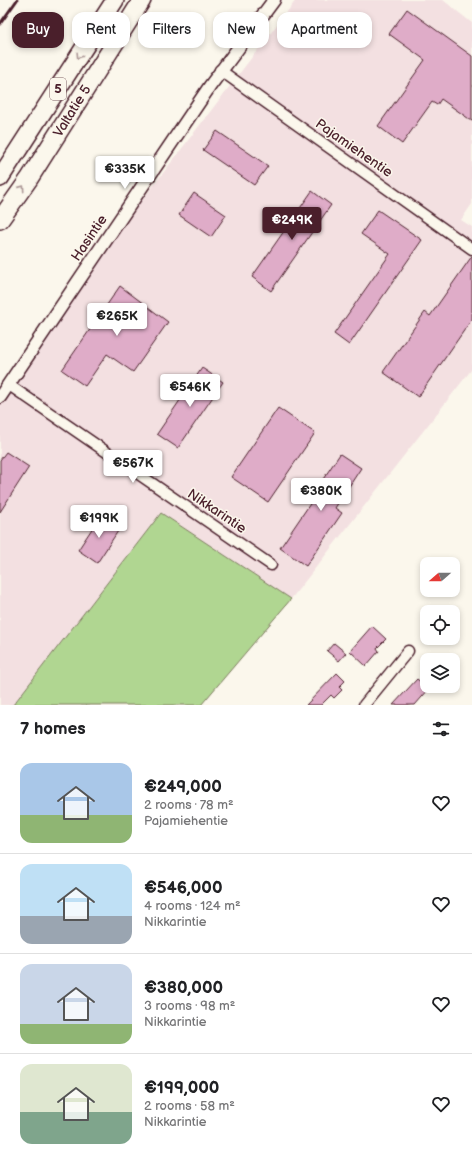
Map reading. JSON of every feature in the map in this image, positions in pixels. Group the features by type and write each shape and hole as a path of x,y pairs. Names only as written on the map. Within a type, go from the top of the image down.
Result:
{"highway":[{"name":"Valtatie 5","path":"0,178 115,0"},
{"name":"Valtatie 5","path":"0,220 29,179 142,0"}],"street":[{"name":"Hasintie","path":"0,397 220,70 274,0"},
{"name":"Pajamiehentie","path":"220,70 472,249"},
{"name":"Nikkarintie","path":"9,385 271,565"},
{"path":"364,705 408,651"}],"shaded area":[{"path":"296,0 443,0 472,23 472,204 461,220 472,227 472,369 291,599 161,513 13,705 0,705 0,385 259,48 269,48 269,35 277,25 277,48 372,48 372,12 287,12"}],"green space":[{"path":"161,513 291,599 201,705 13,705"}],"building":[{"path":"407,9 472,56 472,121 441,99 437,105 432,102 402,144 378,126 425,60 389,34"},
{"path":"217,131 268,166 254,185 203,150"},
{"path":"312,191 331,205 271,291 252,277"},
{"path":"194,193 226,215 211,237 179,215"},
{"path":"378,210 422,240 349,345 334,334 390,254 361,234"},
{"path":"472,256 472,319 418,397 383,372 425,312 430,316"},
{"path":"120,286 168,322 133,372 107,354 85,386 62,370"},
{"path":"202,368 223,382 178,448 157,434"},
{"path":"278,408 315,433 268,502 231,477"},
{"path":"6,452 29,467 0,512 0,460"},
{"path":"340,454 361,468 335,508 342,513 306,566 280,548 316,495 313,494"},
{"path":"101,515 120,528 97,563 78,550"},
{"path":"372,626 386,639 377,648 379,651 366,666 350,651"},
{"path":"334,643 346,653 339,661 327,651"},
{"path":"337,673 345,681 339,687 342,690 334,698 331,695 321,705 306,705"},
{"path":"417,679 420,682 420,693 426,693 415,705 393,705"}],"railway":[{"path":"0,24 17,0"}]}
